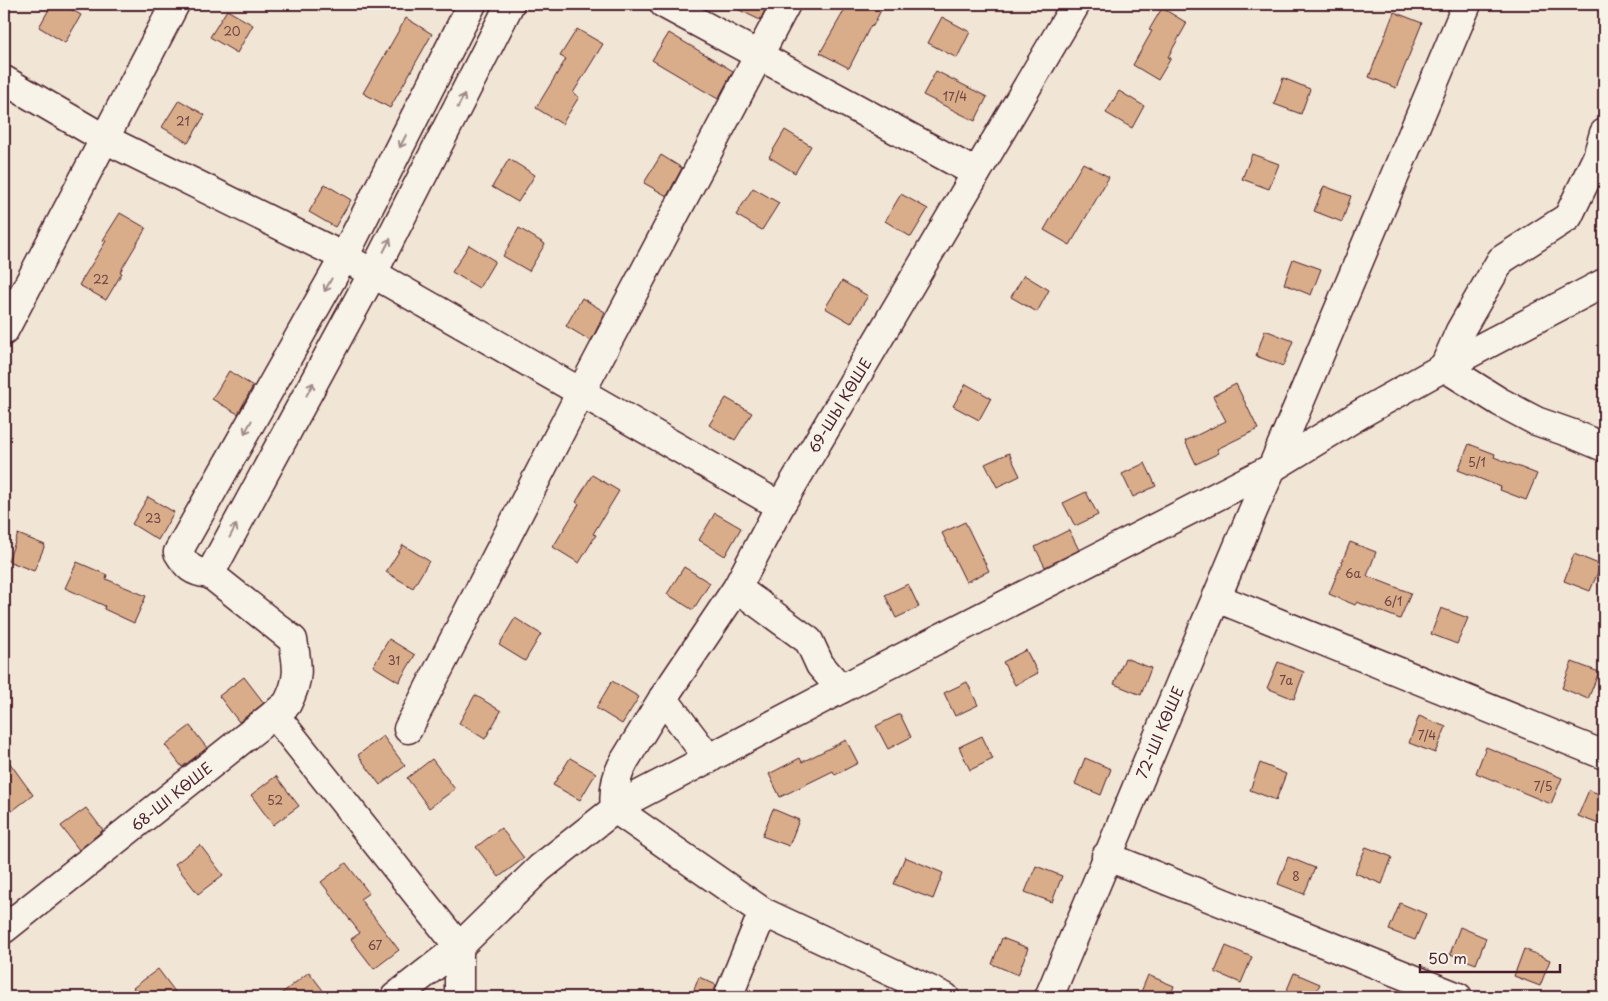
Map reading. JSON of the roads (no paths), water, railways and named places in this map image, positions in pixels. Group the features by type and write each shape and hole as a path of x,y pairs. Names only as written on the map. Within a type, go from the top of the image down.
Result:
{"street":[{"path":"4,331 175,4"},
{"path":"472,4 344,257 178,552 186,565 198,573 210,574 373,273 510,4"},
{"path":"664,4 976,173"},
{"path":"408,729 581,392 786,4"},
{"name":"69-ШЫ КӨШЕ","path":"615,810 614,796 620,770 663,698 737,588 780,506 1076,4"},
{"name":"72-ШІ КӨШЕ","path":"1049,997 1106,856 1467,4"},
{"path":"4,80 105,139 344,257 780,506"},
{"path":"1444,367 1460,331 1500,260 1568,217 1597,157 1604,133"},
{"path":"395,997 459,947 540,868 633,798 840,689 1272,468 1362,413 1444,367 1604,283"},
{"path":"1444,367 1500,402 1536,421 1604,447"},
{"name":"68-ШІ КӨШЕ","path":"4,929 287,704 295,688 298,666 293,640 210,574"},
{"path":"737,588 809,640 820,665 840,689"},
{"path":"1216,598 1604,755"},
{"path":"663,698 709,759"},
{"path":"274,714 459,947 459,997"},
{"path":"615,810 763,912 945,997"},
{"path":"1106,856 1458,997"},
{"path":"728,997 763,912"}]}
